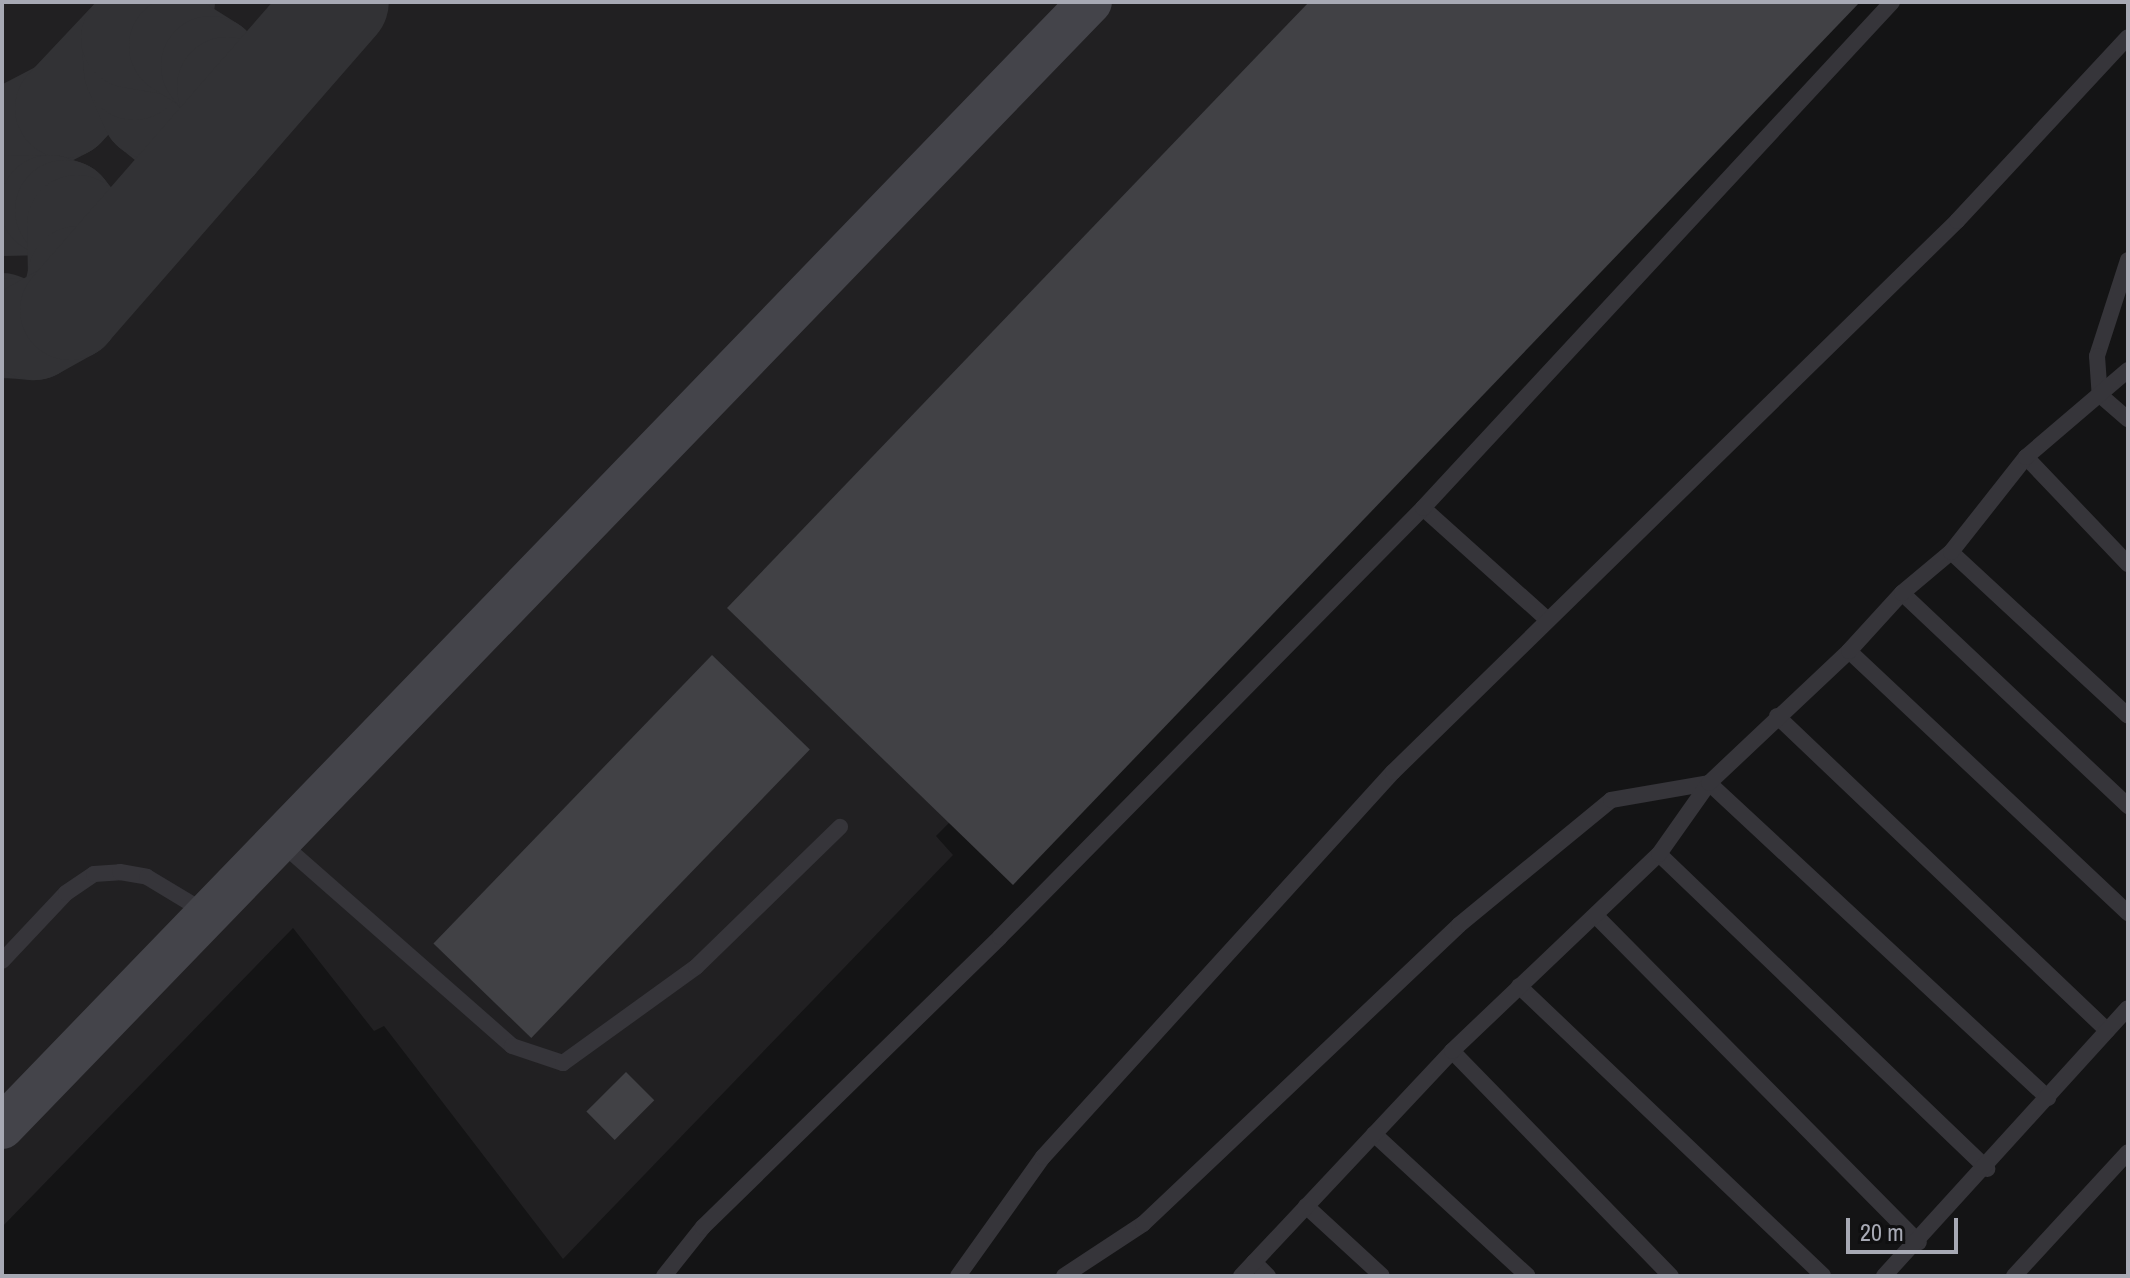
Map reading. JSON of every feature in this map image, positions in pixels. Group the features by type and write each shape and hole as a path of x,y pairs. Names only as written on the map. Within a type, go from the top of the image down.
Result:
{"street":[{"path":"2,1127 276,839 1090,2"}],"lane":[{"path":"664,1276 703,1227 1000,937 1423,508 1892,2"},
{"path":"958,1276 1043,1157 1393,772 1957,221 2128,37"},
{"path":"2128,260 2097,356 2100,395 2128,419"},
{"path":"1241,1276 1452,1051 1659,854 1709,783 1849,651 1902,593 1951,552 2026,457 2128,370"},
{"path":"2026,457 2128,564"},
{"path":"1423,508 1548,620"},
{"path":"1951,552 2128,716"},
{"path":"1902,593 2128,806"},
{"path":"1849,651 2128,913"},
{"path":"1777,716 2107,1030"},
{"path":"1709,783 2048,1098"},
{"path":"1064,1276 1143,1224 1459,925 1611,800 1709,783"},
{"path":"276,839 512,1046 563,1063 696,967 840,827"},
{"path":"1659,854 1987,1169"},
{"path":"2,961 66,893 94,874 120,872 147,877 207,913"},
{"path":"1596,916 1919,1242"},
{"path":"1519,986 1823,1276"},
{"path":"1884,1276 1987,1169 2128,1008"},
{"path":"1452,1051 1671,1276"},
{"path":"1374,1134 1528,1276"},
{"path":"2014,1276 2128,1152"},
{"path":"1306,1206 1382,1276"},
{"path":"1254,1262 1268,1276"}],"shaded area":[{"path":"2,2 1738,2 1214,556 936,836 953,855 563,1259 384,1026 374,1031 293,928 2,1227"}],"building":[{"path":"1309,2 1860,2 1013,885 727,608"},
{"path":"712,655 810,749 531,1038 433,943"},
{"path":"626,1072 654,1100 615,1140 586,1112"}],"taxiway":[{"path":"2,135 17,133 65,108 165,2"},
{"path":"2,323 9,328 34,330 70,310 339,2"},
{"path":"216,143 176,129 151,109 134,70 131,38 179,46 211,66 227,87 234,121"},
{"path":"2,206 50,205 65,210 77,225 78,276 70,310"}]}
